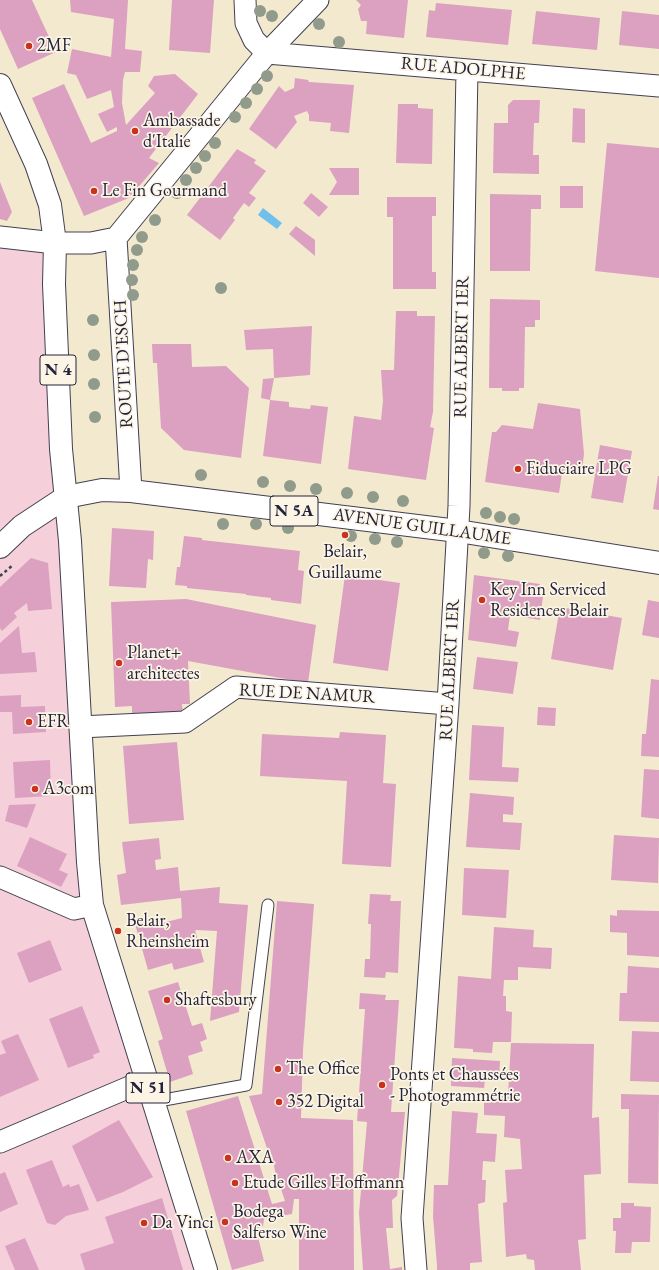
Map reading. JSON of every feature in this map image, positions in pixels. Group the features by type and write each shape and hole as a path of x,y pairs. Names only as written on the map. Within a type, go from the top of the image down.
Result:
{"main road":[{"name":"N 4","path":"0,85 36,164 50,205 55,243 54,284 61,449 66,498"},
{"name":"AVENUE GUILLAUME","path":"0,547 22,526 66,498 102,490 131,491 458,531 659,563"},
{"name":"N 51","path":"66,498 70,542 88,862 92,905 206,1270"}],"street":[{"path":"245,0 246,23 254,40 267,52"},
{"path":"0,237 55,243 90,244 116,238 267,52 318,0"},
{"name":"RUE ADOLPHE","path":"267,52 659,86"},
{"name":"RUE ALBERT 1ER","path":"416,1270 412,1218 448,704 458,531 467,70"},
{"name":"ROUTE D'ESCH","path":"116,238 131,491"},
{"name":"RUE DE NAMUR","path":"80,727 185,722 236,687 448,704"},
{"path":"0,877 74,909 92,905"},
{"path":"0,1142 146,1080"}],"lane":[{"path":"153,1102 246,1085 268,905"}],"shaded area":[{"path":"0,237 55,243 88,862 206,1270 0,1270"}],"water":[{"path":"263,208 282,223 277,229 258,215"}],"building":[{"path":"0,0 32,0 56,52 18,69 0,29"},
{"path":"70,0 128,0 125,49 142,51 140,72 125,72 123,80 122,103 126,125 155,93 148,86 154,76 175,74 198,94 149,158 159,163 129,198 84,216 32,98 64,84 91,143 117,131 117,127 107,132 98,114 114,107 111,90 87,99 76,75 67,73 72,49 111,57 114,19 71,12"},
{"path":"172,0 214,0 210,53 169,50"},
{"path":"356,0 408,0 404,38 366,34 367,21 361,21 358,9 361,5"},
{"path":"436,3 512,10 508,45 426,37 429,10 435,11"},
{"path":"536,11 600,18 597,50 532,44"},
{"path":"622,11 659,15 659,49 619,45"},
{"path":"295,78 308,80 309,82 354,85 349,133 330,131 331,123 309,121 307,111 294,116 297,122 276,149 249,129 279,86 285,92 294,88"},
{"path":"513,100 540,100 539,123 534,123 533,155 539,155 539,174 493,173 494,123 508,123 508,105"},
{"path":"398,104 418,104 418,108 433,109 432,164 396,163"},
{"path":"573,108 585,109 585,143 572,142"},
{"path":"607,143 659,148 659,278 595,271"},
{"path":"237,149 256,160 254,163 266,171 249,193 256,198 249,207 244,203 233,218 235,220 220,240 187,215"},
{"path":"329,168 359,168 359,195 329,195 337,182"},
{"path":"0,182 12,212 7,221 0,219"},
{"path":"560,186 583,186 583,208 560,208"},
{"path":"311,193 328,207 319,217 303,203"},
{"path":"490,194 541,195 541,209 531,209 530,271 490,271"},
{"path":"387,197 436,197 436,216 432,216 432,272 436,272 436,289 393,289 393,217 387,217"},
{"path":"296,226 315,240 315,256 289,234"},
{"path":"490,299 540,300 540,320 535,320 535,327 525,327 524,388 519,388 519,391 502,391 502,388 489,388"},
{"path":"396,311 417,311 417,316 435,316 433,412 430,427 434,428 426,480 348,469 354,416 381,420 383,401 381,370 394,370"},
{"path":"312,326 310,375 274,378 273,349 246,350 244,330"},
{"path":"152,344 191,344 192,367 226,366 249,388 241,458 184,450 161,428 157,363 153,363"},
{"path":"274,378 270,400 261,398 263,379"},
{"path":"270,400 289,402 289,407 310,409 311,405 328,407 321,464 263,456"},
{"path":"538,403 580,409 584,454 581,476 562,473 559,493 485,482 492,432 496,432 502,425 533,429"},
{"path":"600,445 632,451 623,503 591,498"},
{"path":"659,476 659,510 653,509"},
{"path":"112,528 154,531 153,560 148,559 146,588 109,586"},
{"path":"184,536 202,538 202,540 300,551 298,570 304,571 301,604 271,600 271,598 246,594 187,588 187,586 175,585 177,567 180,567"},
{"path":"31,558 48,563 52,609 28,611 27,603 14,613 17,617 2,631 0,628 0,587"},
{"path":"345,575 400,583 388,671 333,663"},
{"path":"474,575 540,584 538,595 543,596 540,620 510,615 508,630 519,632 516,647 468,640"},
{"path":"186,599 316,625 308,683 188,661 190,704 182,704 183,715 132,717 132,706 115,707 111,602"},
{"path":"648,600 659,602 659,638 642,635"},
{"path":"560,607 622,618 613,670 551,659"},
{"path":"19,626 22,653 35,652 37,672 0,674 0,643"},
{"path":"477,657 518,662 513,694 473,689"},
{"path":"651,679 659,680 659,757 641,756 642,734 646,734"},
{"name":"EFR","path":"21,695 21,707 45,706 46,732 13,734 12,712 0,712 0,696"},
{"path":"538,707 556,708 555,726 537,725"},
{"path":"472,725 504,727 502,767 519,768 518,782 469,780"},
{"path":"340,732 386,735 383,783 396,784 391,867 342,864 347,781 260,776 262,734 339,738"},
{"path":"177,742 184,820 129,824 123,746"},
{"path":"50,760 51,796 15,798 13,762"},
{"path":"644,769 659,770 659,819 641,817"},
{"path":"470,793 514,797 513,815 503,814 503,822 522,823 520,850 466,847"},
{"path":"36,804 27,828 5,821 9,805"},
{"path":"614,835 659,838 658,883 611,880"},
{"path":"30,837 67,854 59,870 68,874 61,887 17,866"},
{"path":"159,838 161,859 155,860 156,870 178,867 180,891 220,887 219,903 248,905 239,1012 210,1021 217,931 195,930 204,962 174,970 172,963 148,970 135,924 161,917 162,923 182,918 181,898 121,905 117,875 126,873 122,842"},
{"path":"464,868 509,870 506,918 462,915"},
{"path":"370,894 391,895 390,901 401,901 398,973 386,972 385,978 364,977 365,959 370,959 371,924 368,924"},
{"path":"277,901 314,904 303,1050 301,1118 353,1120 354,1270 299,1270 299,1199 294,1199 292,1214 264,1219 263,1226 256,1229 264,1261 232,1270 186,1111 238,1096 272,1204 285,1201 275,1171 272,1155 269,1154 249,1096 262,1094"},
{"path":"617,910 659,911 659,957 627,955 627,933 610,932 610,915 617,916"},
{"path":"494,927 534,930 533,947 552,948 551,969 518,967 518,980 504,980 503,996 506,996 506,1011 512,1012 511,1042 493,1042 492,1053 473,1052 473,1049 454,1048 458,976 491,979"},
{"path":"50,940 62,970 29,983 17,953"},
{"path":"628,966 659,968 659,1022 619,1021 620,993 627,993"},
{"path":"178,982 192,1026 202,1023 207,1039 200,1042 203,1051 188,1056 193,1074 170,1082 158,1041 163,1039 148,991"},
{"path":"360,993 386,995 385,1000 399,1000 391,1112 405,1112 397,1196 392,1200 393,1228 386,1228 390,1269 402,1267 402,1270 363,1270 359,1213 367,1122 357,1121 365,1009 359,1009"},
{"path":"82,1006 100,1052 93,1055 94,1058 68,1068 49,1019"},
{"path":"632,1031 659,1032 659,1082 630,1081"},
{"path":"18,1034 39,1080 0,1097 0,1055 6,1053 1,1041"},
{"path":"511,1043 594,1044 592,1118 599,1117 601,1174 584,1175 586,1239 578,1240 581,1270 535,1270 534,1260 527,1259 526,1254 506,1257 503,1203 507,1202 505,1170 522,1169 520,1139 504,1137 505,1116 484,1115 484,1093 508,1094"},
{"path":"452,1058 500,1061 499,1081 485,1080 484,1088 451,1086"},
{"path":"621,1094 659,1095 658,1184 628,1183 629,1109 621,1109"},
{"path":"452,1111 478,1113 476,1133 497,1134 495,1162 483,1161 482,1180 486,1180 485,1202 478,1204 482,1262 470,1263 470,1270 437,1270 433,1216 434,1185 448,1185"},
{"path":"119,1120 153,1177 123,1192 97,1202 72,1146"},
{"path":"52,1160 63,1187 69,1184 70,1187 79,1184 89,1210 66,1216 55,1225 47,1223 26,1170"},
{"path":"5,1172 18,1204 0,1212 0,1174"},
{"path":"162,1198 183,1270 85,1270 80,1254 114,1243 105,1217"},
{"path":"621,1203 634,1203 634,1206 651,1207 650,1242 632,1242 631,1253 615,1253 616,1231 613,1231 613,1218 621,1218"},
{"path":"25,1238 39,1270 15,1270 5,1246"}],"place":[{"name":"2MF","path":"29,46"},
{"name":"Ambassade d'Italie","path":"135,131"},
{"name":"Le Fin Gourmand","path":"94,191"},
{"name":"Fiduciaire LPG","path":"518,469"},
{"name":"Belair, Guillaume","path":"345,535"},
{"name":"Key Inn Serviced Residences Belair","path":"482,600"},
{"name":"Planet+ architectes","path":"119,663"},
{"name":"EFR","path":"29,722"},
{"name":"A3com","path":"35,789"},
{"name":"Belair, Rheinsheim","path":"118,931"},
{"name":"Shaftesbury","path":"167,1000"},
{"name":"The Office","path":"278,1069"},
{"name":"Ponts et Chaussées - Photogrammétrie","path":"382,1085"},
{"name":"352 Digital","path":"279,1102"},
{"name":"AXA","path":"228,1158"},
{"name":"Etude Gilles Hoffmann","path":"235,1183"},
{"name":"Bodega Salferso Wine","path":"225,1222"},
{"name":"Da Vinci","path":"144,1223"}]}
